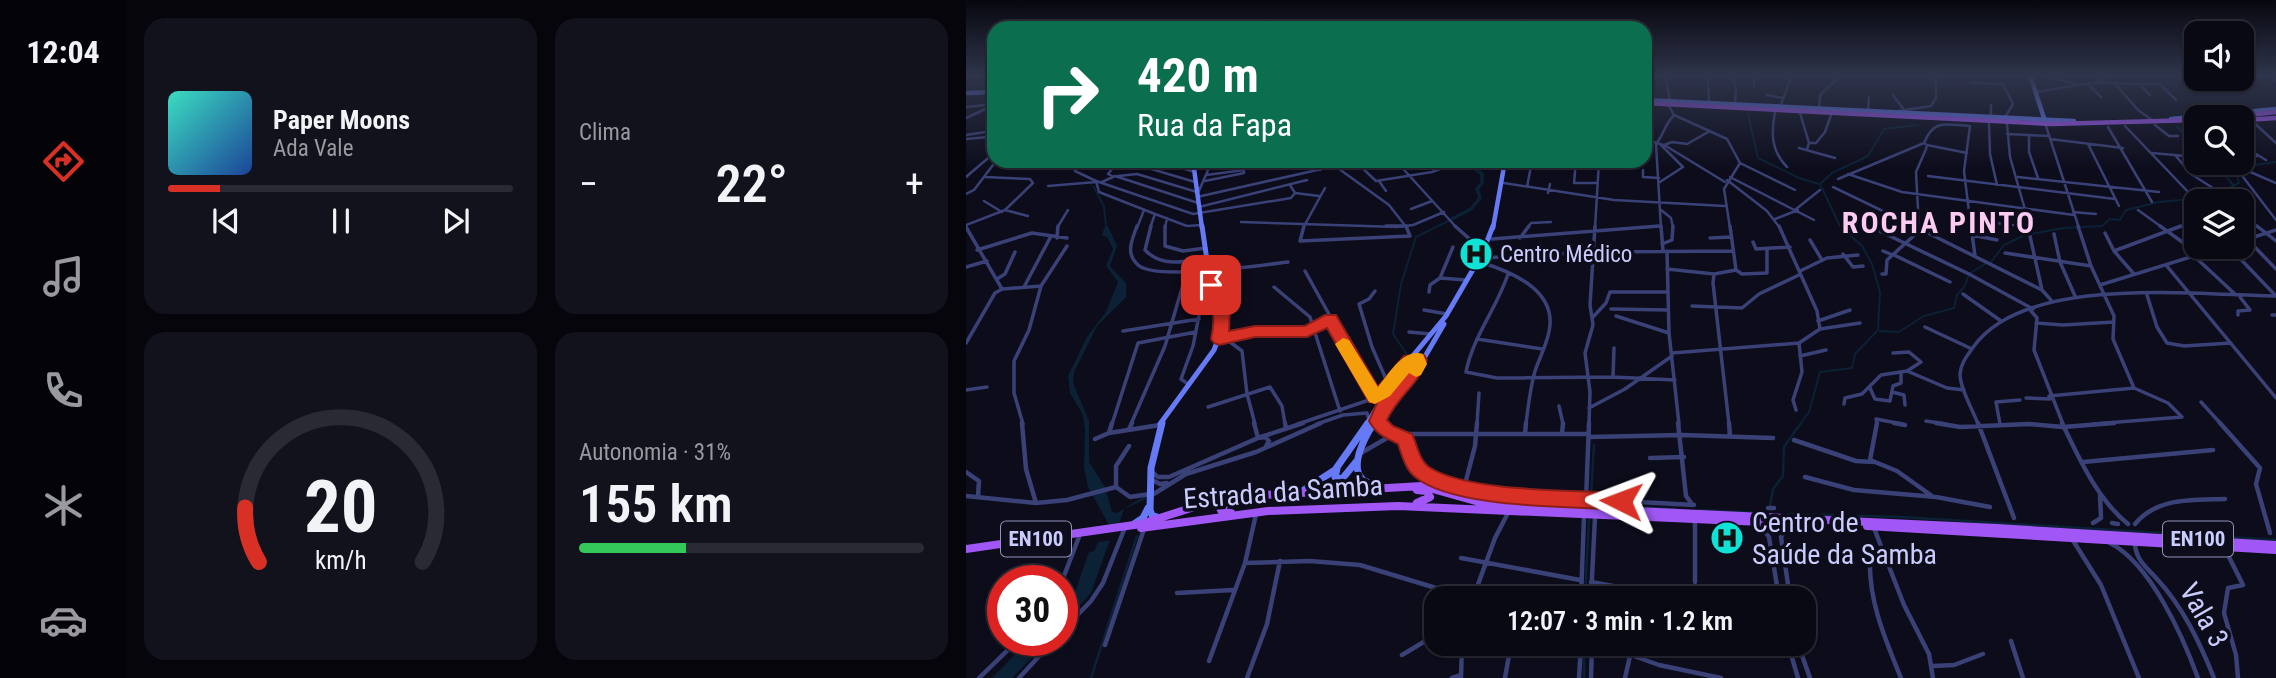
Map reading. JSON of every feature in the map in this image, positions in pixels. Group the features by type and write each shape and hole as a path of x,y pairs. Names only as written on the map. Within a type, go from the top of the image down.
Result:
{"main road":[{"path":"1717,107 1819,109 2108,127 2184,122"},
{"path":"1722,107 2047,123 2184,121"},
{"path":"1749,107 1800,113 1970,124 1991,121"},
{"path":"2254,116 2276,115"},
{"path":"2254,121 2276,115"},
{"path":"1162,518 1152,515 1150,499 1152,468 1160,425 1223,339 1222,309 1211,285 1194,168"},
{"path":"1505,168 1492,230 1483,251 1447,314 1390,384 1368,425 1335,473 1338,480 1351,472 1382,409 1414,373 1481,260 1492,239 1506,168"},
{"path":"1401,369 1409,361 1417,359 1419,364 1414,373"},
{"path":"1361,453 1358,467 1360,475 1368,483 1381,488"},
{"path":"1290,493 1318,484 1347,454"},
{"path":"1398,506 1423,502 1430,497 1426,491 1402,487"},
{"name":"Estrada da Samba","path":"1123,529 1216,500 1402,487 1431,488 1479,502 1520,506 1984,527 2276,547"},
{"path":"1244,514 1223,512 1220,508 1225,503 1247,496"},
{"path":"1123,529 1143,518 1150,499"},
{"name":"Estrada da Samba","path":"966,551 1256,512 1398,506 1873,526 2276,547"},
{"name":"Estrada da Samba","path":"966,551 1079,537 1105,531"}],"street":[{"path":"1671,107 1674,115 1727,139 1740,163 1795,190"},
{"path":"1779,107 1772,132 1775,154 1787,167"},
{"path":"1868,107 1868,112"},
{"path":"1902,107 1904,110"},
{"path":"1892,113 1929,107"},
{"path":"1991,107 1992,164 1997,185"},
{"path":"1969,220 2029,227 2007,134 2006,121 2013,107"},
{"path":"2041,107 2073,214 2114,322 2113,339 2134,388"},
{"path":"2135,107 2152,120"},
{"path":"966,118 987,108"},
{"path":"1800,113 1809,143 1807,149"},
{"path":"1674,115 1656,142 1662,244 1667,270 1669,333 1682,435 1686,496 1693,505 1676,504"},
{"path":"1809,143 1816,143 1822,137 1831,115"},
{"path":"2047,123 2276,115"},
{"path":"1881,274 1886,274 1886,262 1919,231 1917,170 1925,144 1935,125 1970,124 1965,181 1975,256"},
{"path":"2254,124 2276,143"},
{"path":"2155,125 2169,136 2178,136"},
{"path":"2125,126 2185,189"},
{"path":"2108,127 2123,148 2143,190 2152,202"},
{"path":"1663,145 1675,142 1687,144 1710,131"},
{"path":"2007,134 2123,148"},
{"path":"2029,136 2029,152 2038,179"},
{"path":"966,137 987,137"},
{"path":"1652,141 1727,180 1814,220"},
{"path":"1838,179 1925,144 1967,153"},
{"path":"2088,144 2119,206"},
{"path":"1643,170 1643,177 1659,180 1683,167 1663,145"},
{"path":"1799,148 1835,158"},
{"path":"2151,153 2184,156"},
{"path":"2254,156 2257,156 2255,153 2266,160"},
{"path":"2175,155 2184,166"},
{"path":"966,177 987,159"},
{"path":"1736,270 1726,206 1727,180 1740,163"},
{"path":"966,194 974,190 991,168"},
{"path":"1075,168 1077,172 1097,182 1176,209 1200,214 1291,198 1295,193"},
{"path":"1113,168 1108,174 1197,199 1307,180"},
{"path":"1148,168 1195,182"},
{"path":"1181,168 1195,172"},
{"path":"1197,199 1210,168"},
{"path":"1048,186 1097,182 1135,173 1197,199 1328,168"},
{"path":"1325,188 1304,226 1301,241 1410,235 1395,212 1338,168"},
{"path":"1361,168 1371,179 1379,181 1443,168"},
{"path":"1402,168 1469,241 1483,251"},
{"path":"1527,187 1530,168"},
{"path":"1575,168 1573,182 1597,183"},
{"path":"1586,500 1589,377 1585,353 1593,317 1590,305 1598,168"},
{"path":"1205,181 1244,173 1244,170 1206,175"},
{"path":"1848,174 1879,186 1917,195 2073,214 2096,214"},
{"path":"2254,174 2276,183"},
{"path":"2193,175 2214,189"},
{"path":"2242,175 2276,220"},
{"path":"1928,176 2115,200"},
{"path":"2017,176 2159,192"},
{"path":"985,177 1032,180 1029,188 1004,211 966,226 977,250 987,261 1002,289"},
{"path":"1727,180 1775,219 1817,311 1820,329"},
{"path":"1379,181 1386,191"},
{"path":"1097,182 1099,192 1187,226 1202,225"},
{"path":"1504,183 1548,193 1660,204 1726,206"},
{"path":"1548,193 1550,184"},
{"path":"1290,185 1295,193"},
{"path":"1833,187 2042,290 2051,300"},
{"path":"1775,219 1797,210 1820,190"},
{"path":"1295,193 1319,196"},
{"path":"984,201 1004,211 1028,216"},
{"path":"1411,209 1433,201"},
{"path":"1057,238 1056,230 1068,209"},
{"path":"1144,210 1130,240 1130,254 1135,262 1148,271 1186,271 1288,262"},
{"path":"1660,210 1671,218 1674,225 1672,240 1662,244"},
{"path":"2138,210 2184,245"},
{"path":"1241,222 1304,226 1407,227 1444,212"},
{"path":"1155,214 1145,245 1148,254 1168,262 1207,257"},
{"path":"1167,218 1162,240 1165,246 1178,251 1206,248"},
{"path":"1852,218 2031,309 2036,316 2033,348 2063,427 2100,495 2118,517 2128,524"},
{"path":"1520,238 1531,223 1551,222"},
{"path":"2254,224 2276,241"},
{"path":"1492,239 1661,226"},
{"path":"2114,251 2136,246 2144,239 2184,226"},
{"path":"2254,237 2276,230"},
{"path":"977,250 1032,233 1067,238"},
{"path":"2105,233 2114,251 2134,274"},
{"path":"2054,234 2060,262 2075,296"},
{"path":"1972,236 1997,240"},
{"path":"2030,236 2042,290"},
{"path":"1024,287 1051,237"},
{"path":"1710,238 1730,237"},
{"path":"1810,240 1822,260"},
{"path":"1754,242 1756,249 1790,247"},
{"path":"1036,503 1026,469 1025,432 1014,393 1013,365 1029,330 1041,286 1067,246"},
{"path":"2254,246 2276,269"},
{"path":"1429,292 1430,285 1440,278 1453,247"},
{"path":"1667,270 1714,274 1736,270 1742,274 1767,273 1767,249"},
{"path":"1481,260 1594,252 1733,251"},
{"path":"1883,251 1950,282"},
{"path":"997,279 1005,274 1015,252"},
{"path":"2005,253 2091,266"},
{"path":"1843,254 1853,267 1863,266"},
{"path":"1692,306 1737,309 1747,306 1759,294 1822,260 1843,254 1858,255"},
{"path":"2101,285 2185,259"},
{"path":"2201,259 2250,310 2238,311 2238,315"},
{"path":"2241,259 2276,296"},
{"path":"1481,260 1535,287 1546,306 1551,324 1533,379 1525,434"},
{"path":"966,267 987,261"},
{"path":"2166,265 2276,398"},
{"path":"1129,429 1167,336 1186,271"},
{"path":"1305,271 1375,397"},
{"path":"1508,274 1494,312 1477,339 1466,372 1489,377 1533,379 1613,377 1675,380"},
{"path":"1714,274 1714,307 1730,436"},
{"path":"1440,278 1466,281"},
{"path":"1188,384 1181,379 1196,332 1203,295 1211,285"},
{"path":"966,343 988,300 995,293 1002,289 1041,286"},
{"path":"1274,287 1307,312 1340,411"},
{"path":"1152,468 1155,476 1169,477 1258,438 1375,397 1390,384 1372,347 1359,304 1369,299 1375,291"},
{"path":"1593,317 1606,303 1610,292 1667,292"},
{"path":"2014,518 1965,390 1960,369 1986,330 2051,300 2075,296 2105,293 2276,296"},
{"path":"1963,294 2001,321"},
{"path":"2147,295 2157,327 2167,343 2184,346 2231,344"},
{"path":"1611,309 1668,310"},
{"path":"1424,310 1447,314"},
{"path":"1818,321 1850,310"},
{"path":"1616,316 1669,333"},
{"path":"1124,331 1199,319"},
{"path":"1223,339 1255,331 1305,332 1330,319"},
{"path":"2036,323 2058,325 2114,322"},
{"path":"1589,408 1640,379 1672,354 1799,343 1820,329 1860,323"},
{"path":"1925,327 1972,349"},
{"path":"1108,433 1138,343 1196,332"},
{"path":"1409,332 1433,334"},
{"path":"1223,339 1242,351 1247,394 1258,438"},
{"path":"1477,339 1542,349"},
{"path":"1796,410 1793,400 1802,376 1799,343"},
{"path":"1613,377 1615,348"},
{"path":"1800,356 1826,350"},
{"path":"1844,404 1845,398 1861,394 1881,375 1904,371 1920,360 1909,352 1893,353"},
{"path":"1904,371 1947,388 1965,390"},
{"path":"1870,388 1875,399 1890,401 1893,386 1901,383 1904,371"},
{"path":"966,390 987,387"},
{"path":"1208,407 1272,388 1286,415 1286,429"},
{"path":"1926,421 1956,427 2063,427 2182,417 2168,403 2134,388 1996,402 2000,425"},
{"path":"1892,392 1904,396 1905,405"},
{"path":"1464,488 1477,433 1479,393"},
{"path":"2201,402 2260,468 2256,484 2270,533"},
{"path":"1559,406 1563,418 1562,434"},
{"name":"Estrada da Samba","path":"1382,409 1378,421 1380,425 1407,442 1419,470 1464,488 1498,494 1676,504"},
{"path":"1151,477 1154,482 1160,484 1173,481 1355,412 1367,413 1370,419 1368,425"},
{"path":"1872,462 1870,458 1878,425 1876,419 1886,418 1905,425"},
{"path":"1095,439 1108,433 1160,425"},
{"path":"1361,453 1376,442 1396,434 1773,438"},
{"path":"1258,438 1268,439 1267,445 1262,449"},
{"path":"1794,440 1856,461 1872,462 1897,471 1933,497"},
{"path":"1116,486 1116,466 1129,446"},
{"path":"2083,462 2213,450"},
{"path":"1650,458 1684,457"},
{"path":"966,472 979,480 981,486 978,496"},
{"path":"1805,477 1823,484 1866,493 1933,497 1990,507"},
{"path":"1116,486 1130,497 1150,499 1157,490 1173,481"},
{"path":"966,496 1036,503 1091,494 1116,486"},
{"path":"2093,523 2101,518 2100,495"},
{"path":"1676,504 1686,496"},
{"path":"2135,524 2142,513 2160,505 2225,499"},
{"path":"1476,586 1509,510"},
{"path":"1209,662 1245,563 1256,512"},
{"path":"1580,586 1584,514"},
{"path":"1591,586 1596,515"},
{"path":"1695,520 1695,582"},
{"path":"1758,522 1769,537 1777,586"},
{"path":"1788,586 1781,537 1791,523"},
{"path":"1873,526 1910,619 1933,666 1933,678"},
{"path":"1105,645 1145,527"},
{"path":"1078,614 1103,583 1123,529"},
{"path":"2071,536 2101,585 2139,678"},
{"path":"1068,565 1079,537"},
{"name":"Vala 3","path":"2098,538 2118,547 2159,593 2179,626 2198,678"},
{"name":"Vala 3","path":"2136,540 2135,553 2174,600 2197,639 2214,678"},
{"path":"2223,545 2243,585 2228,588 2224,596 2223,614 2236,656 2238,678"},
{"path":"1885,556 1870,557 1871,577 1887,640 1901,678"},
{"path":"1461,558 1580,580"},
{"path":"1245,563 1280,561 1360,565 1431,586"},
{"path":"1247,678 1267,624 1280,561"},
{"path":"1591,582 1613,586"},
{"path":"1177,593 1233,590"},
{"path":"2011,641 2023,678"},
{"path":"1402,655 1424,642"},
{"path":"1933,666 1954,665 1983,654"},
{"path":"979,678 1002,656"},
{"path":"1020,678 1040,656"},
{"path":"1452,678 1461,677 1462,656"},
{"path":"1505,678 1509,656"},
{"path":"1579,678 1580,656"},
{"path":"1591,678 1592,656"},
{"path":"1625,678 1630,656 1721,678"},
{"path":"1792,656 1798,678"},
{"path":"1802,656 1810,678"}],"water":[{"path":"1108,226 1117,246 1110,266 1126,283 1126,297 1097,326 1074,372 1073,383 1089,421 1089,462 1105,487 1112,512 1117,513 1146,495 1146,499 1124,509 1119,524 1109,525 1088,487 1084,468 1083,415 1070,393 1068,376 1087,337 1106,312 1118,282 1106,266 1113,249 1107,237 1102,236 1104,228"},
{"path":"1110,540 1091,593 1078,607 1078,583 1089,552 1094,551 1098,542"},
{"path":"1013,656 1033,656 1012,678 992,678"}],"waterway":[{"path":"1748,114 1758,158 1799,178 1819,184"},
{"path":"1800,424 1809,412 1820,372 1852,368 1855,354 1878,330 1880,292 1872,264 1862,246 1840,226 1820,184 1832,173 1868,156 1884,129 1918,125"},
{"path":"2177,127 2184,133"},
{"path":"2234,186 2239,183 2236,171 2241,167 2276,162"},
{"path":"1452,219 1471,209 1480,198 1477,189 1482,183 1482,174 1474,168"},
{"path":"2225,175 2234,186"},
{"path":"1991,262 2004,245 2025,235 2064,228 2102,226 2110,219 2120,220 2126,210 2159,202 2210,197 2234,186"},
{"path":"1094,187 1104,207 1106,228"},
{"path":"1408,356 1393,334 1401,284 1416,237 1450,220"},
{"path":"1880,331 1899,332 1924,316 1954,308 1957,295 1965,286 1969,274 1985,264"},
{"path":"1770,505 1773,489 1783,476 1784,447 1801,423"},
{"path":"1591,495 1594,445"},
{"path":"1470,494 1492,499 1591,505"},
{"path":"1614,506 1676,509"},
{"path":"1699,510 1761,513"},
{"path":"1788,514 1901,517 2276,540"},
{"path":"1586,586 1589,518"},
{"path":"1091,678 1137,536"},
{"path":"1584,656 1584,678"}],"slow traffic":[{"path":"1343,344 1375,397 1384,391 1411,359 1418,360 1416,371"}],"place":[{"name":"Centro Médico","path":"1476,254"},
{"name":"Centro de Saúde da Samba","path":"1727,538"}],"district":[{"name":"ROCHA PINTO","path":"1939,222"}],"route":[{"path":"1211,285 1222,309 1223,321 1219,339 1255,331 1307,331 1330,319 1375,397 1384,391 1409,361 1417,359 1419,366 1385,405 1378,421 1386,431 1405,439 1416,466 1423,473 1473,491 1621,501"}]}
